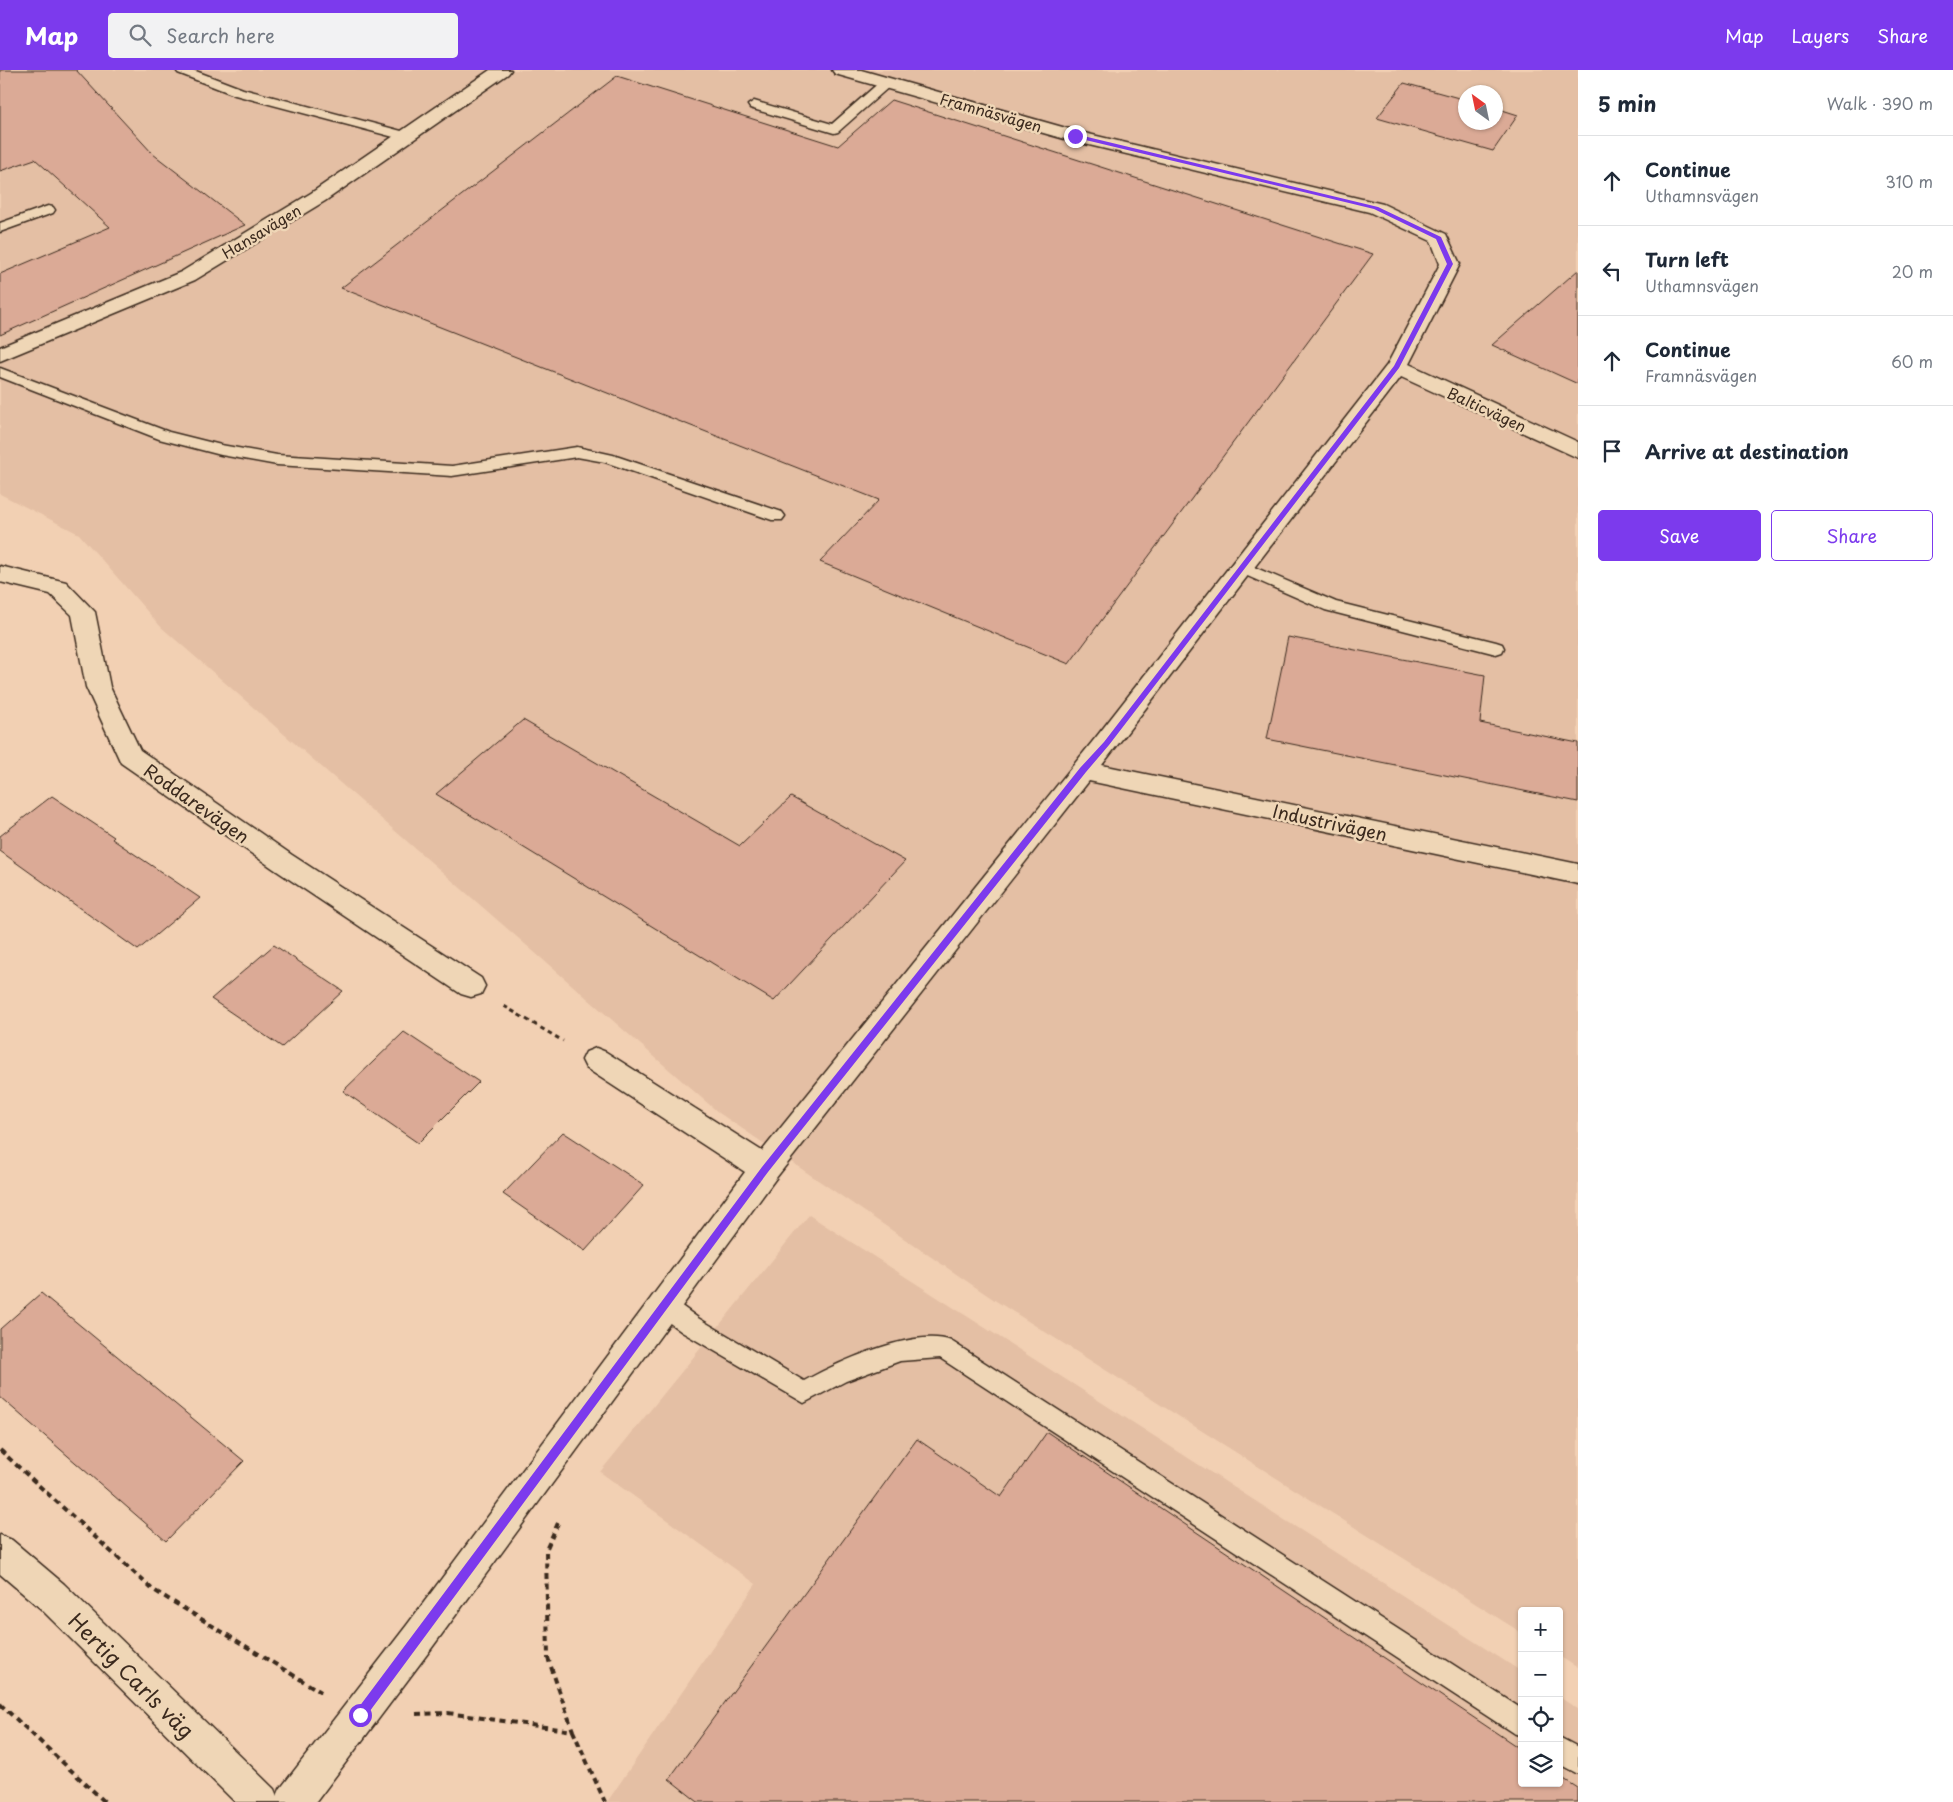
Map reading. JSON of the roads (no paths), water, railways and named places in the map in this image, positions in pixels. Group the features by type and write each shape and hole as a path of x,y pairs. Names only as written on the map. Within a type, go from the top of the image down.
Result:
{"street":[{"name":"Hansavägen","path":"0,355 188,276 318,197 502,70"},
{"name":"Framnäsvägen","path":"841,70 1075,136 1376,208 1438,238 1450,264 1397,367"},
{"name":"Balticvägen","path":"1397,367 1578,452"},
{"path":"293,1802 360,1715 765,1169 1083,770 1106,744 1397,367"},
{"name":"Roddarevägen","path":"0,575 58,588 83,612 98,687 130,756 291,868 471,986"},
{"name":"Industrivägen","path":"1083,770 1578,874"},
{"path":"596,1060 765,1169"},
{"name":"Hertig Carls väg","path":"0,1552 52,1596 261,1802"}],"lane":[{"path":"182,70 239,92 405,136"},
{"path":"754,105 834,129 886,82"},
{"path":"0,228 48,210"},
{"path":"0,372 164,436 221,450 277,460 452,471 577,452 608,458 777,516"},
{"path":"1242,567 1331,606 1496,648"},
{"path":"664,1306 690,1325 804,1393 839,1373 900,1351 944,1348 1518,1721"},
{"path":"1563,1751 1578,1761"}]}
